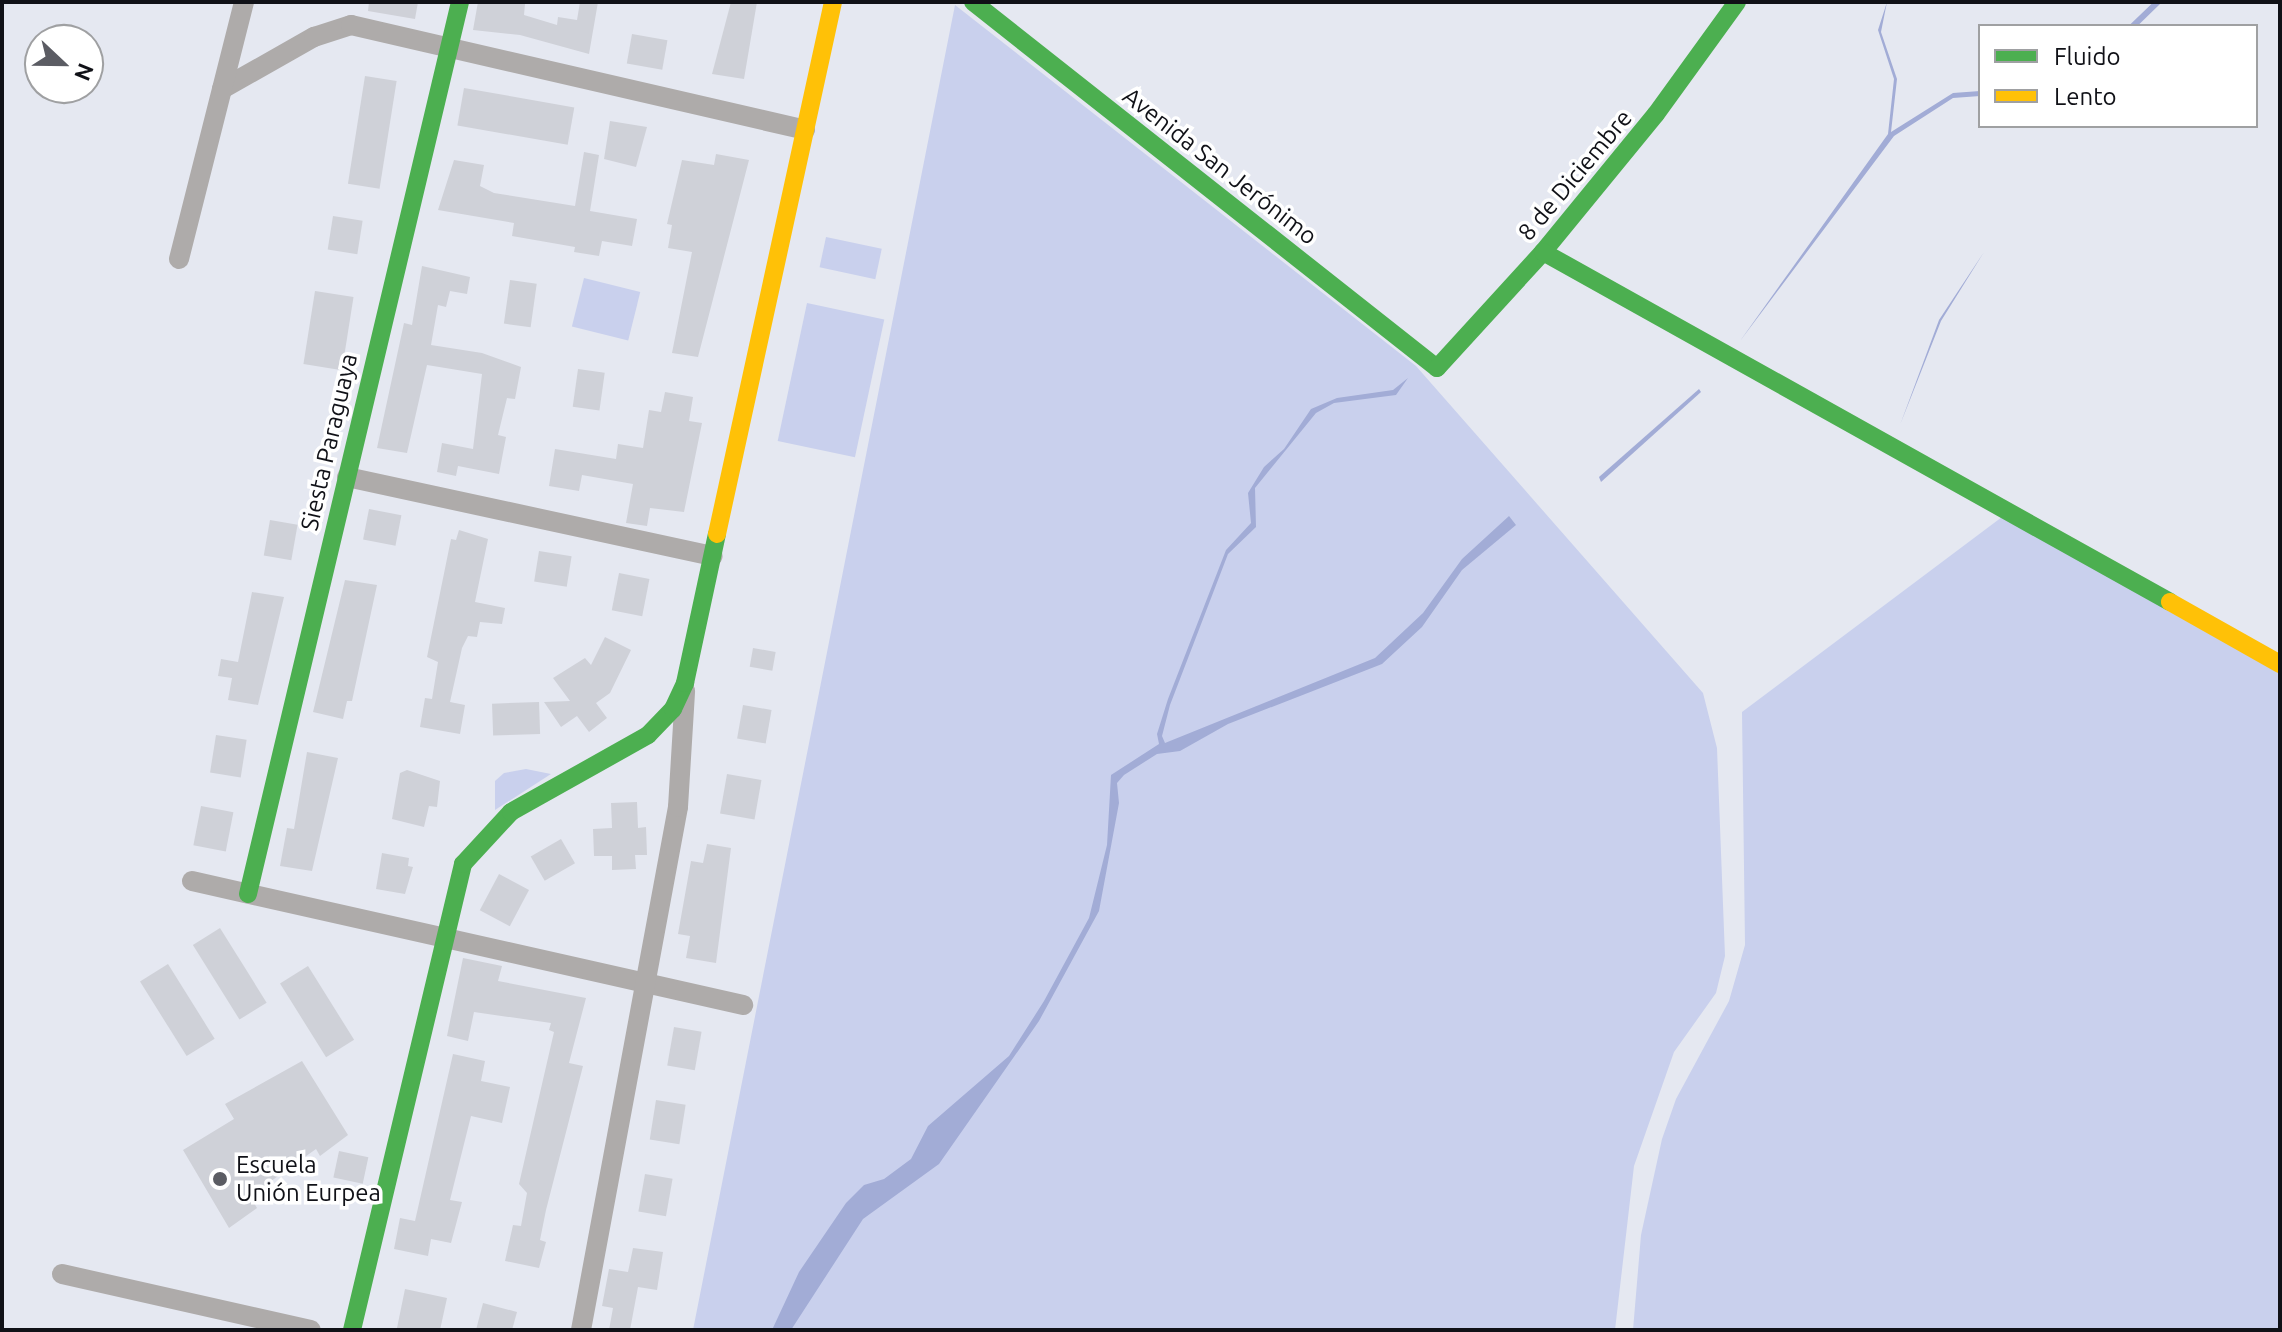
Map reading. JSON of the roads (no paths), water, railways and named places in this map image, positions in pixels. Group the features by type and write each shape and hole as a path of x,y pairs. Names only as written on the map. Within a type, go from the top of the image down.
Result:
{"street":[{"path":"179,259 244,2"},
{"name":"Siesta Paraguaya","path":"248,894 460,2"},
{"path":"581,1330 678,807 685,683 833,2"},
{"name":"Avenida San Jerónimo","path":"973,2 1437,368"},
{"name":"8 de Diciembre","path":"1437,368 1543,252 1656,114 1737,2"},
{"path":"222,89 338,26 449,48 805,130"},
{"path":"1543,252 2280,664"},
{"path":"347,477 713,556"},
{"path":"352,1330 455,883 479,843 511,812 648,735 673,709 685,683"},
{"path":"192,881 743,1005"},
{"path":"62,1274 311,1330"}],"waterway":[{"path":"2135,24 2158,2"}],"place":[{"name":"Escuela Unión Eurpea","path":"220,1179"}]}
